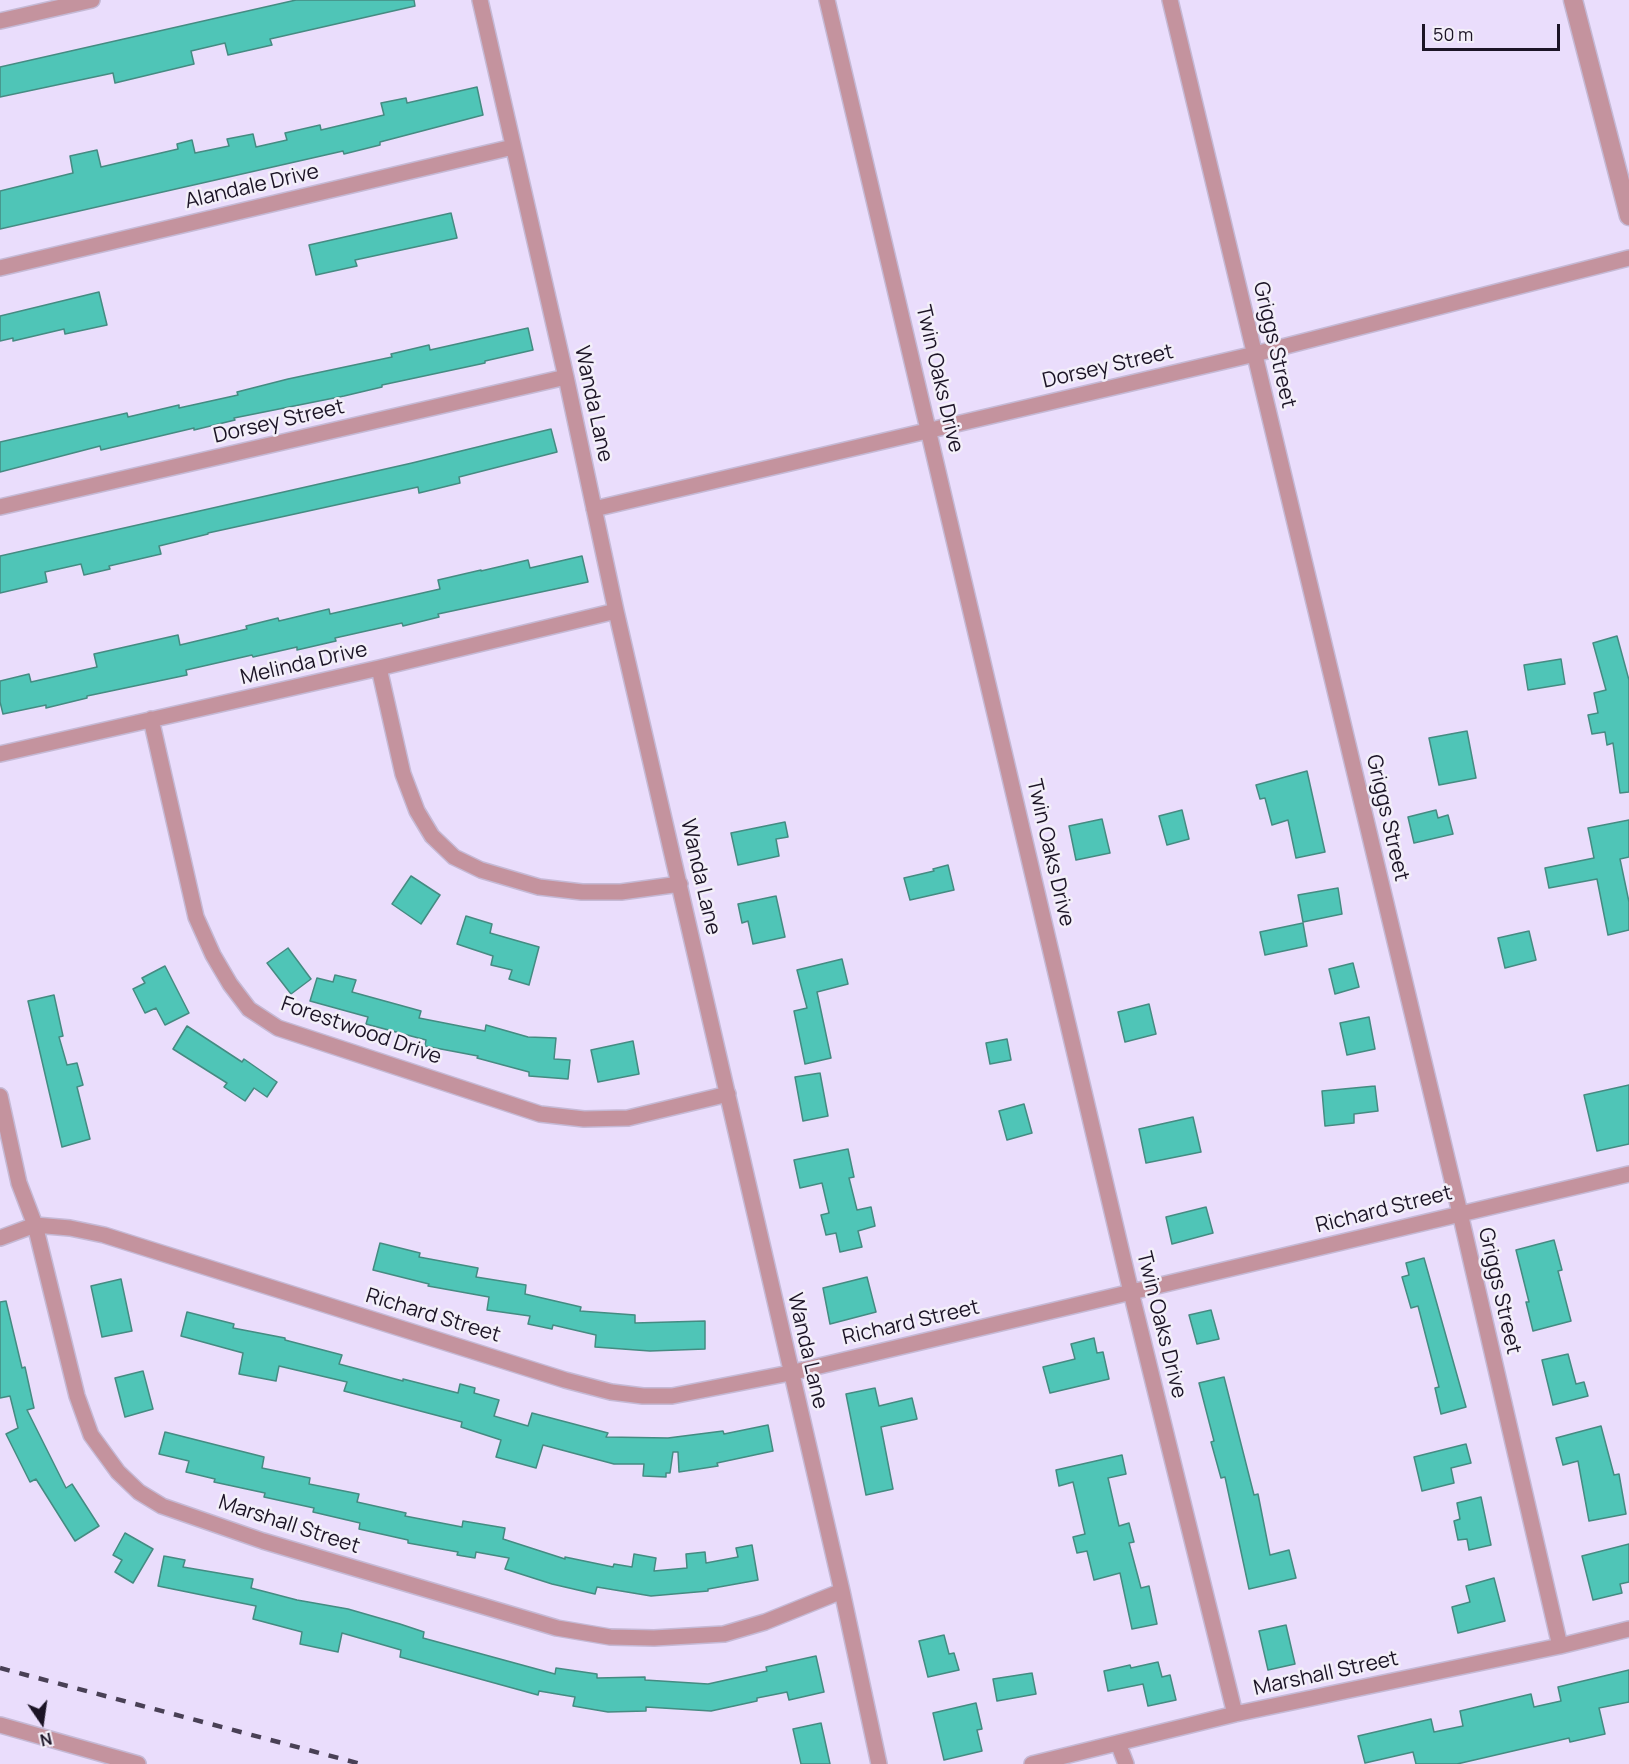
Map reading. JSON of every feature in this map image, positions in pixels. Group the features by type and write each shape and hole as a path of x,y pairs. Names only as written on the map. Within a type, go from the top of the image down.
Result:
{"street":[{"path":"0,21 92,0"},
{"name":"Wanda Lane","path":"480,0 566,377 616,611 842,1591 879,1764"},
{"name":"Twin Oaks Drive","path":"827,0 1131,1292 1235,1714"},
{"name":"Griggs Street","path":"1170,0 1460,1213 1560,1646"},
{"path":"1573,0 1629,216"},
{"name":"Alandale Drive","path":"0,268 513,147"},
{"name":"Dorsey Street","path":"594,508 1255,354 1629,258"},
{"name":"Dorsey Street","path":"0,507 566,377"},
{"name":"Melinda Drive","path":"0,754 380,668 616,611"},
{"path":"380,668 403,774 417,811 432,836 454,857 481,870 539,887 582,892 621,892 680,884"},
{"name":"Forestwood Drive","path":"151,719 196,917 213,955 230,984 249,1009 278,1028 540,1114 584,1119 628,1118 728,1094"},
{"name":"Marshall Street","path":"0,1096 19,1183 34,1225 77,1396 91,1435 118,1472 139,1492 162,1506 263,1541 557,1628 610,1637 654,1638 724,1634 765,1622 842,1591"},
{"name":"Richard Street","path":"34,1225 70,1228 104,1235 565,1380 611,1392 643,1396 672,1396 790,1373 1629,1174"},
{"path":"0,1238 34,1225"},
{"name":"Marshall Street","path":"1032,1764 1235,1714 1560,1646 1629,1629"},
{"path":"0,1725 138,1764"},
{"path":"1118,1743 1126,1764"}],"building":[{"path":"296,0 414,0 415,6 270,39 272,45 228,55 225,43 191,51 194,64 115,83 113,73 0,97 0,67"},
{"path":"477,87 483,115 380,142 380,145 344,154 343,151 0,229 0,191 73,173 70,156 97,150 101,167 178,149 177,144 192,140 195,153 229,146 227,139 253,134 256,147 287,140 285,133 320,125 321,130 384,115 381,103 406,98 407,103"},
{"path":"451,213 457,238 355,260 357,266 316,275 309,245"},
{"path":"99,292 107,325 65,334 64,329 13,341 13,338 0,341 0,316"},
{"path":"528,328 533,350 344,396 234,418 235,420 194,430 194,428 101,450 100,446 0,472 0,442 127,413 128,417 179,405 179,408 238,395 237,392 288,379 392,357 391,354 429,345 430,350"},
{"path":"551,429 557,452 459,477 460,483 419,493 418,487 208,533 159,546 161,554 109,566 110,569 84,575 81,564 45,572 47,582 0,593 0,556 412,463"},
{"path":"582,556 588,582 438,614 439,617 403,626 402,623 335,638 336,641 297,650 297,647 253,657 252,655 186,670 187,675 87,696 87,698 46,708 46,705 3,714 0,702 0,681 29,674 31,682 97,667 94,654 178,635 180,645 247,629 246,626 278,618 279,621 329,609 330,614 440,589 438,580 481,570 528,560 530,568"},
{"path":"1617,636 1629,680 1629,792 1620,793 1613,743 1607,745 1605,732 1592,734 1588,715 1598,713 1594,693 1606,690 1593,643"},
{"path":"1561,659 1565,684 1528,690 1524,665"},
{"path":"1467,731 1476,778 1439,785 1429,738"},
{"path":"1307,771 1325,852 1296,858 1288,820 1272,825 1265,798 1260,799 1256,785"},
{"path":"1182,810 1189,839 1167,845 1159,816"},
{"path":"1436,810 1438,818 1448,815 1453,834 1414,843 1408,817"},
{"path":"1102,819 1110,853 1076,860 1069,826"},
{"path":"1629,820 1629,857 1620,859 1629,902 1629,930 1608,935 1597,879 1549,888 1545,868 1594,858 1588,828"},
{"path":"785,822 788,837 776,839 779,856 738,865 731,833"},
{"path":"948,865 954,890 910,900 904,878"},
{"path":"411,876 440,895 421,924 392,904"},
{"path":"1338,888 1342,914 1303,922 1298,895"},
{"path":"776,896 785,937 753,944 748,921 742,923 738,904"},
{"path":"466,916 492,924 490,933 539,947 529,985 509,979 512,970 491,965 493,956 457,944"},
{"path":"1303,923 1307,946 1265,955 1260,932"},
{"path":"1529,931 1536,960 1505,968 1498,938"},
{"path":"288,948 311,979 291,994 267,963"},
{"path":"842,959 848,984 817,992 831,1058 805,1064 794,1011 807,1008 797,970"},
{"path":"1353,963 1359,987 1335,994 1329,969"},
{"path":"165,966 189,1013 165,1025 156,1008 145,1013 133,989 145,983 142,978"},
{"path":"335,975 356,980 352,992 421,1011 419,1018 485,1031 486,1025 528,1037 556,1038 554,1059 570,1060 568,1079 529,1076 529,1072 477,1058 478,1056 425,1046 426,1040 366,1024 368,1017 310,1001 317,978 333,982"},
{"path":"54,995 63,1036 59,1037 67,1065 77,1063 83,1085 77,1087 90,1139 62,1147 28,1001"},
{"path":"1149,1004 1156,1034 1125,1042 1118,1012"},
{"path":"1369,1017 1375,1049 1347,1055 1340,1023"},
{"path":"187,1026 242,1062 244,1059 277,1082 267,1097 254,1088 245,1101 224,1087 227,1083 173,1049"},
{"path":"1007,1039 1011,1060 990,1064 986,1043"},
{"path":"633,1041 639,1074 598,1082 591,1050"},
{"path":"820,1073 828,1116 803,1121 795,1077"},
{"path":"1629,1085 1629,1144 1597,1151 1584,1095"},
{"path":"1375,1086 1378,1111 1354,1114 1354,1123 1325,1126 1322,1091"},
{"path":"1024,1104 1032,1133 1007,1140 999,1111"},
{"path":"1193,1117 1201,1152 1146,1163 1139,1129"},
{"path":"848,1149 854,1177 849,1178 857,1210 871,1207 875,1226 858,1231 862,1247 840,1252 836,1233 826,1235 821,1215 829,1213 822,1183 800,1188 794,1160"},
{"path":"1206,1207 1213,1233 1172,1244 1166,1217"},
{"path":"1554,1240 1562,1270 1558,1271 1571,1321 1533,1331 1526,1302 1529,1302 1516,1250"},
{"path":"380,1243 420,1253 419,1257 478,1268 476,1277 526,1285 525,1294 581,1307 580,1311 635,1315 635,1323 705,1321 705,1349 650,1351 595,1347 596,1335 553,1325 552,1329 528,1324 530,1316 487,1310 489,1297 428,1286 429,1284 373,1270"},
{"path":"1424,1258 1466,1407 1441,1414 1435,1388 1439,1387 1418,1306 1411,1308 1402,1277 1409,1275 1406,1263"},
{"path":"867,1277 876,1312 830,1324 823,1288"},
{"path":"121,1279 132,1331 102,1337 91,1286"},
{"path":"6,1301 34,1408 27,1410 66,1488 72,1484 99,1526 75,1541 36,1479 30,1482 6,1434 18,1428 10,1396 0,1398 0,1302"},
{"path":"1211,1310 1219,1339 1197,1344 1189,1315"},
{"path":"187,1312 234,1324 233,1328 285,1338 285,1340 342,1355 339,1364 403,1381 403,1379 458,1393 460,1384 475,1388 474,1393 499,1400 494,1416 528,1426 532,1413 608,1433 606,1437 668,1438 723,1431 724,1434 768,1425 773,1451 717,1463 718,1466 679,1472 678,1452 673,1452 670,1473 666,1473 666,1477 643,1476 644,1464 614,1464 543,1445 536,1468 496,1457 501,1440 461,1427 462,1422 344,1391 347,1382 279,1366 276,1381 239,1374 243,1353 181,1336"},
{"path":"1094,1338 1097,1353 1103,1352 1109,1379 1050,1393 1043,1367 1075,1359 1071,1344"},
{"path":"1568,1354 1576,1384 1584,1382 1588,1396 1553,1405 1542,1360"},
{"path":"143,1371 153,1409 125,1417 115,1378"},
{"path":"1224,1377 1254,1495 1258,1494 1270,1555 1289,1550 1296,1578 1249,1589 1225,1477 1221,1478 1211,1442 1214,1441 1199,1383"},
{"path":"875,1388 879,1406 912,1398 917,1419 881,1427 893,1489 866,1495 846,1394"},
{"path":"1601,1426 1614,1475 1619,1474 1626,1514 1589,1521 1578,1461 1563,1465 1556,1438"},
{"path":"165,1432 264,1457 262,1468 310,1478 309,1484 359,1494 357,1502 406,1513 405,1516 462,1527 463,1521 505,1528 503,1539 565,1559 565,1557 613,1567 614,1564 632,1567 634,1554 656,1558 654,1571 687,1568 686,1554 705,1552 706,1563 738,1557 736,1548 752,1545 758,1580 708,1589 708,1591 651,1596 597,1587 595,1594 552,1584 505,1569 509,1558 476,1552 475,1558 457,1555 458,1552 408,1543 408,1540 359,1529 360,1523 313,1512 314,1508 264,1497 265,1493 214,1482 215,1479 186,1472 189,1461 159,1454"},
{"path":"1466,1444 1471,1463 1451,1468 1454,1483 1422,1491 1414,1457"},
{"path":"1122,1455 1126,1474 1108,1478 1119,1526 1129,1523 1134,1542 1129,1543 1141,1588 1149,1586 1157,1624 1132,1629 1120,1573 1094,1580 1087,1551 1077,1553 1073,1537 1085,1534 1073,1482 1059,1486 1056,1470"},
{"path":"1481,1497 1491,1545 1469,1550 1467,1539 1458,1540 1454,1521 1460,1519 1457,1503"},
{"path":"125,1533 153,1549 133,1583 115,1572 122,1560 113,1555"},
{"path":"1629,1544 1629,1582 1620,1584 1622,1593 1593,1600 1582,1556"},
{"path":"164,1556 185,1560 183,1567 253,1579 251,1588 297,1600 348,1609 424,1632 423,1638 555,1674 556,1668 597,1674 597,1678 645,1677 645,1680 708,1684 767,1671 766,1667 816,1656 824,1692 789,1700 787,1692 711,1711 646,1707 646,1711 608,1712 573,1706 575,1697 539,1691 538,1695 400,1657 401,1650 342,1633 338,1652 300,1644 302,1632 253,1619 256,1606 158,1586"},
{"path":"1494,1578 1505,1621 1458,1633 1452,1607 1470,1602 1466,1586"},
{"path":"1286,1625 1295,1664 1268,1670 1259,1631"},
{"path":"944,1635 949,1654 954,1653 959,1670 928,1677 919,1641"},
{"path":"1158,1662 1162,1677 1170,1675 1176,1700 1148,1706 1143,1684 1108,1691 1104,1671"},
{"path":"1629,1670 1629,1702 1599,1708 1605,1734 1570,1742 1569,1738 1457,1764 1416,1764 1413,1752 1365,1763 1358,1736 1431,1719 1434,1732 1463,1726 1460,1711 1531,1694 1534,1707 1561,1701 1558,1687"},
{"path":"1032,1673 1036,1694 997,1701 993,1679"},
{"path":"976,1703 982,1729 977,1730 982,1751 944,1760 933,1713"},
{"path":"821,1723 830,1764 801,1764 793,1729"}],"railway":[{"path":"0,1668 361,1764"}]}
